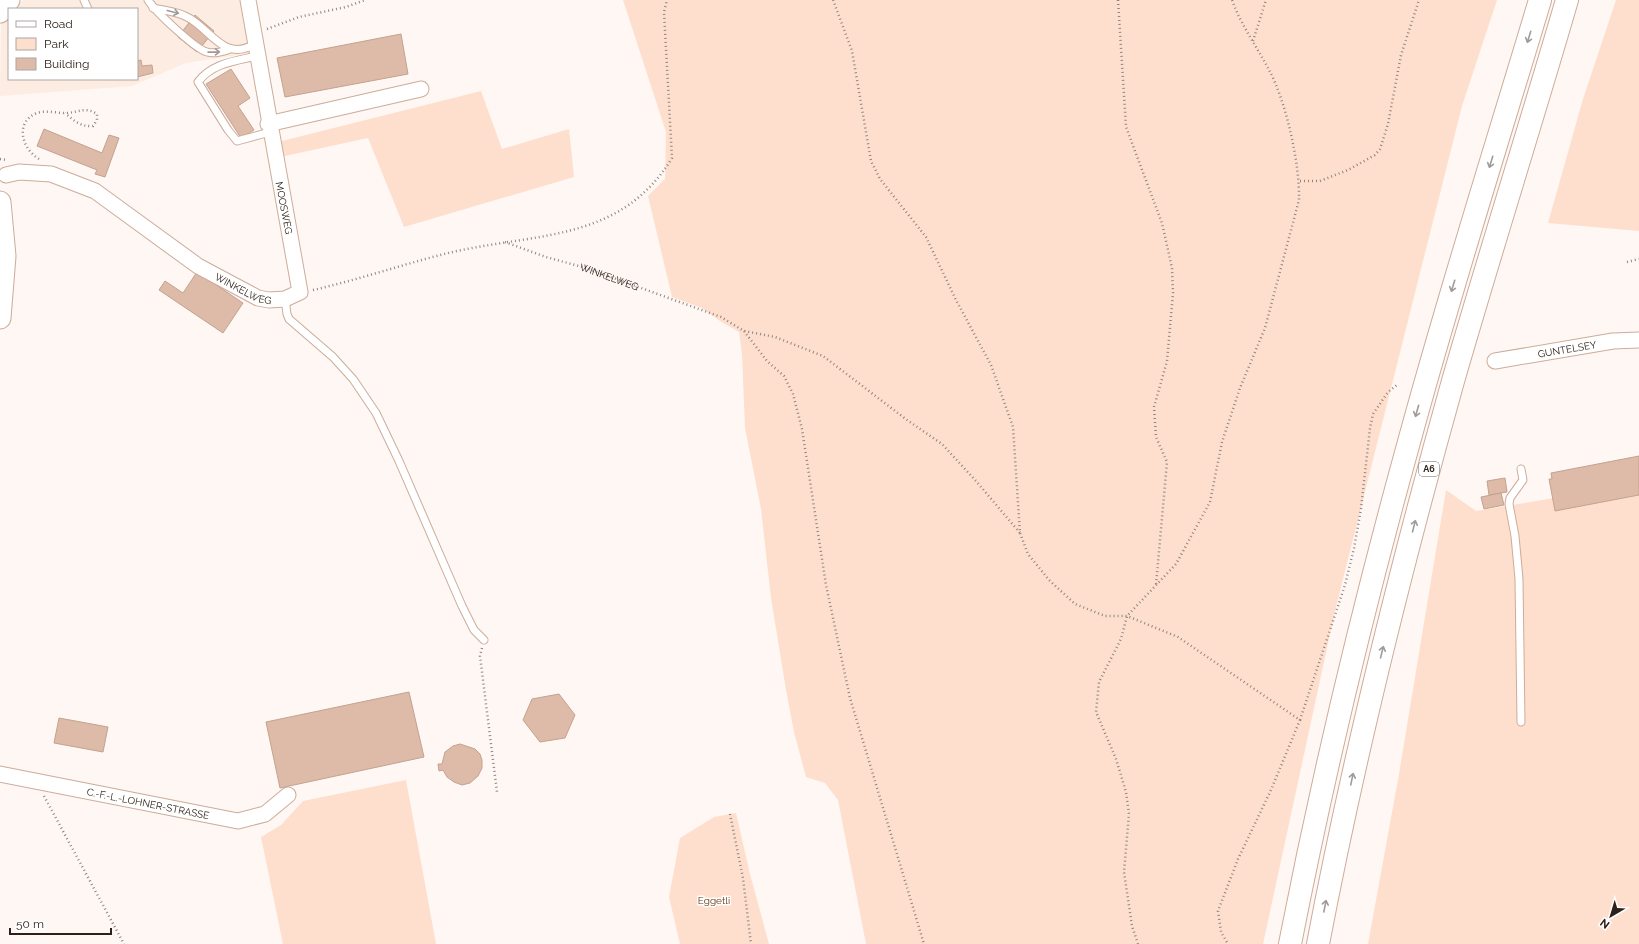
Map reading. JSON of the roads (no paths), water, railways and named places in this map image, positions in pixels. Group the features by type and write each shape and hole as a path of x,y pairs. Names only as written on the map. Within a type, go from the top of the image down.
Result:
{"highway":[{"path":"1290,944 1338,722 1390,512 1447,309 1540,0"},
{"name":"A6","path":"1318,944 1361,742 1415,519 1454,380 1568,0"}],"main road":[{"path":"0,202 5,260 0,318"}],"street":[{"name":"MOOSWEG","path":"248,0 269,128 300,292"},
{"path":"269,128 421,89"},
{"name":"WINKELWEG","path":"6,175 19,172 51,174 95,191 198,266 236,288 258,298 269,300 285,299 300,292"},
{"name":"GUNTELSEY","path":"1495,361 1613,342 1639,340"},
{"name":"C.-F.-L.-LOHNER-STRASSE","path":"0,774 238,821 265,814 288,794"}],"lane":[{"path":"148,0 153,8 205,52 216,53 228,50 240,50 255,45"},
{"path":"153,8 173,10 188,17 228,50"},
{"path":"255,45 204,73 198,82 228,130 237,140 269,128"},
{"path":"285,299 287,314 290,319 334,357 376,413 399,461 462,606 474,630 484,640"},
{"path":"1521,469 1523,480 1510,498 1509,504 1518,554 1521,722"}],"park label":[{"name":"Eggetli","path":"714,900"}]}
